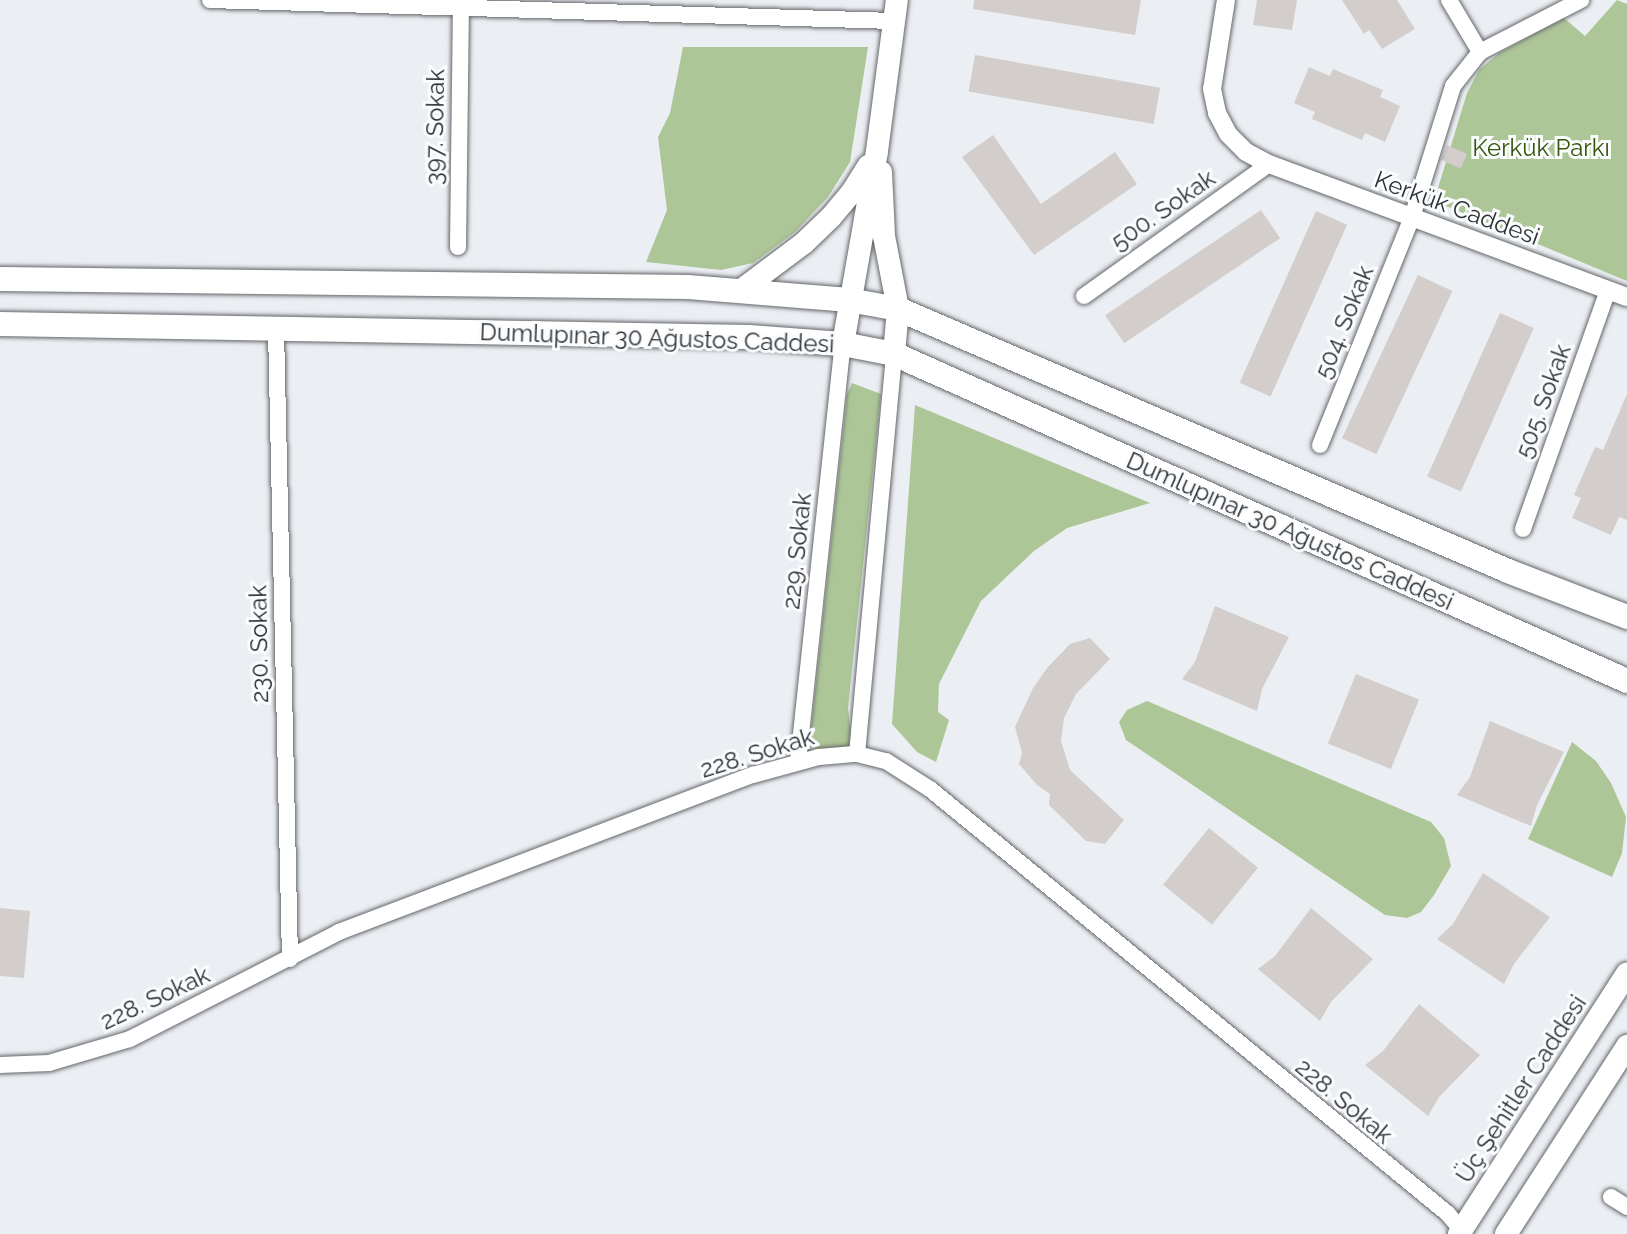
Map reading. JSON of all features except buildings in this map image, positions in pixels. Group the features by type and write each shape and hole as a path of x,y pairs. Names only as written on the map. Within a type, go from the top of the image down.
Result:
{"main road":[{"path":"843,344 877,151 896,10"},
{"path":"740,291 804,243 831,217 852,192 877,151"},
{"path":"877,151 882,180 884,236 898,309 894,354"},
{"name":"Dumlupınar 30 Ağustos Caddesi","path":"0,279 688,287 849,300 898,309 1508,571 1627,617"},
{"name":"Dumlupınar 30 Ağustos Caddesi","path":"0,324 680,335 843,344 894,354 1627,681"},
{"name":"Üç Şehitler Caddesi","path":"1461,1232 1627,973"},
{"path":"1506,1234 1627,1046"}],"street":[{"path":"210,0 461,8 563,6 773,18 896,10"},
{"path":"773,18 776,0"},
{"name":"Kerkük Caddesi","path":"1226,0 1212,89 1217,113 1237,143 1269,164 1627,297"},
{"path":"1449,0 1480,52 1581,0"},
{"name":"397. Sokak","path":"458,247 461,8"},
{"name":"504. Sokak","path":"1320,445 1412,217 1453,86 1480,52"},
{"name":"500. Sokak","path":"1084,296 1269,164"},
{"name":"505. Sokak","path":"1523,529 1608,290"},
{"name":"230. Sokak","path":"276,328 290,959"},
{"name":"229. Sokak","path":"798,762 843,344"},
{"path":"857,754 894,354"},
{"name":"228. Sokak","path":"0,1065 49,1063 130,1039 339,932 753,775 798,762 857,754 886,761 930,789 1447,1213 1461,1232"},
{"path":"1611,1197 1627,1207"}],"green space":[{"name":"Kerkük Parkı","path":"1617,0 1627,4 1627,281 1434,201 1467,93 1479,70 1499,53 1564,18 1585,36"},
{"path":"683,47 868,47 850,162 828,197 795,232 753,263 721,270 646,262 667,210 658,137 670,113"},
{"path":"852,383 881,394 848,708 853,753 809,748 847,394"},
{"path":"915,405 1150,503 1067,528 1034,551 981,601 939,684 938,712 949,720 936,762 917,752 892,724"},
{"path":"1147,701 1431,822 1444,838 1451,866 1434,895 1421,912 1407,918 1385,915 1126,740 1119,722 1127,710"},
{"path":"1572,742 1596,761 1611,783 1626,817 1622,853 1612,877 1528,839"}]}
